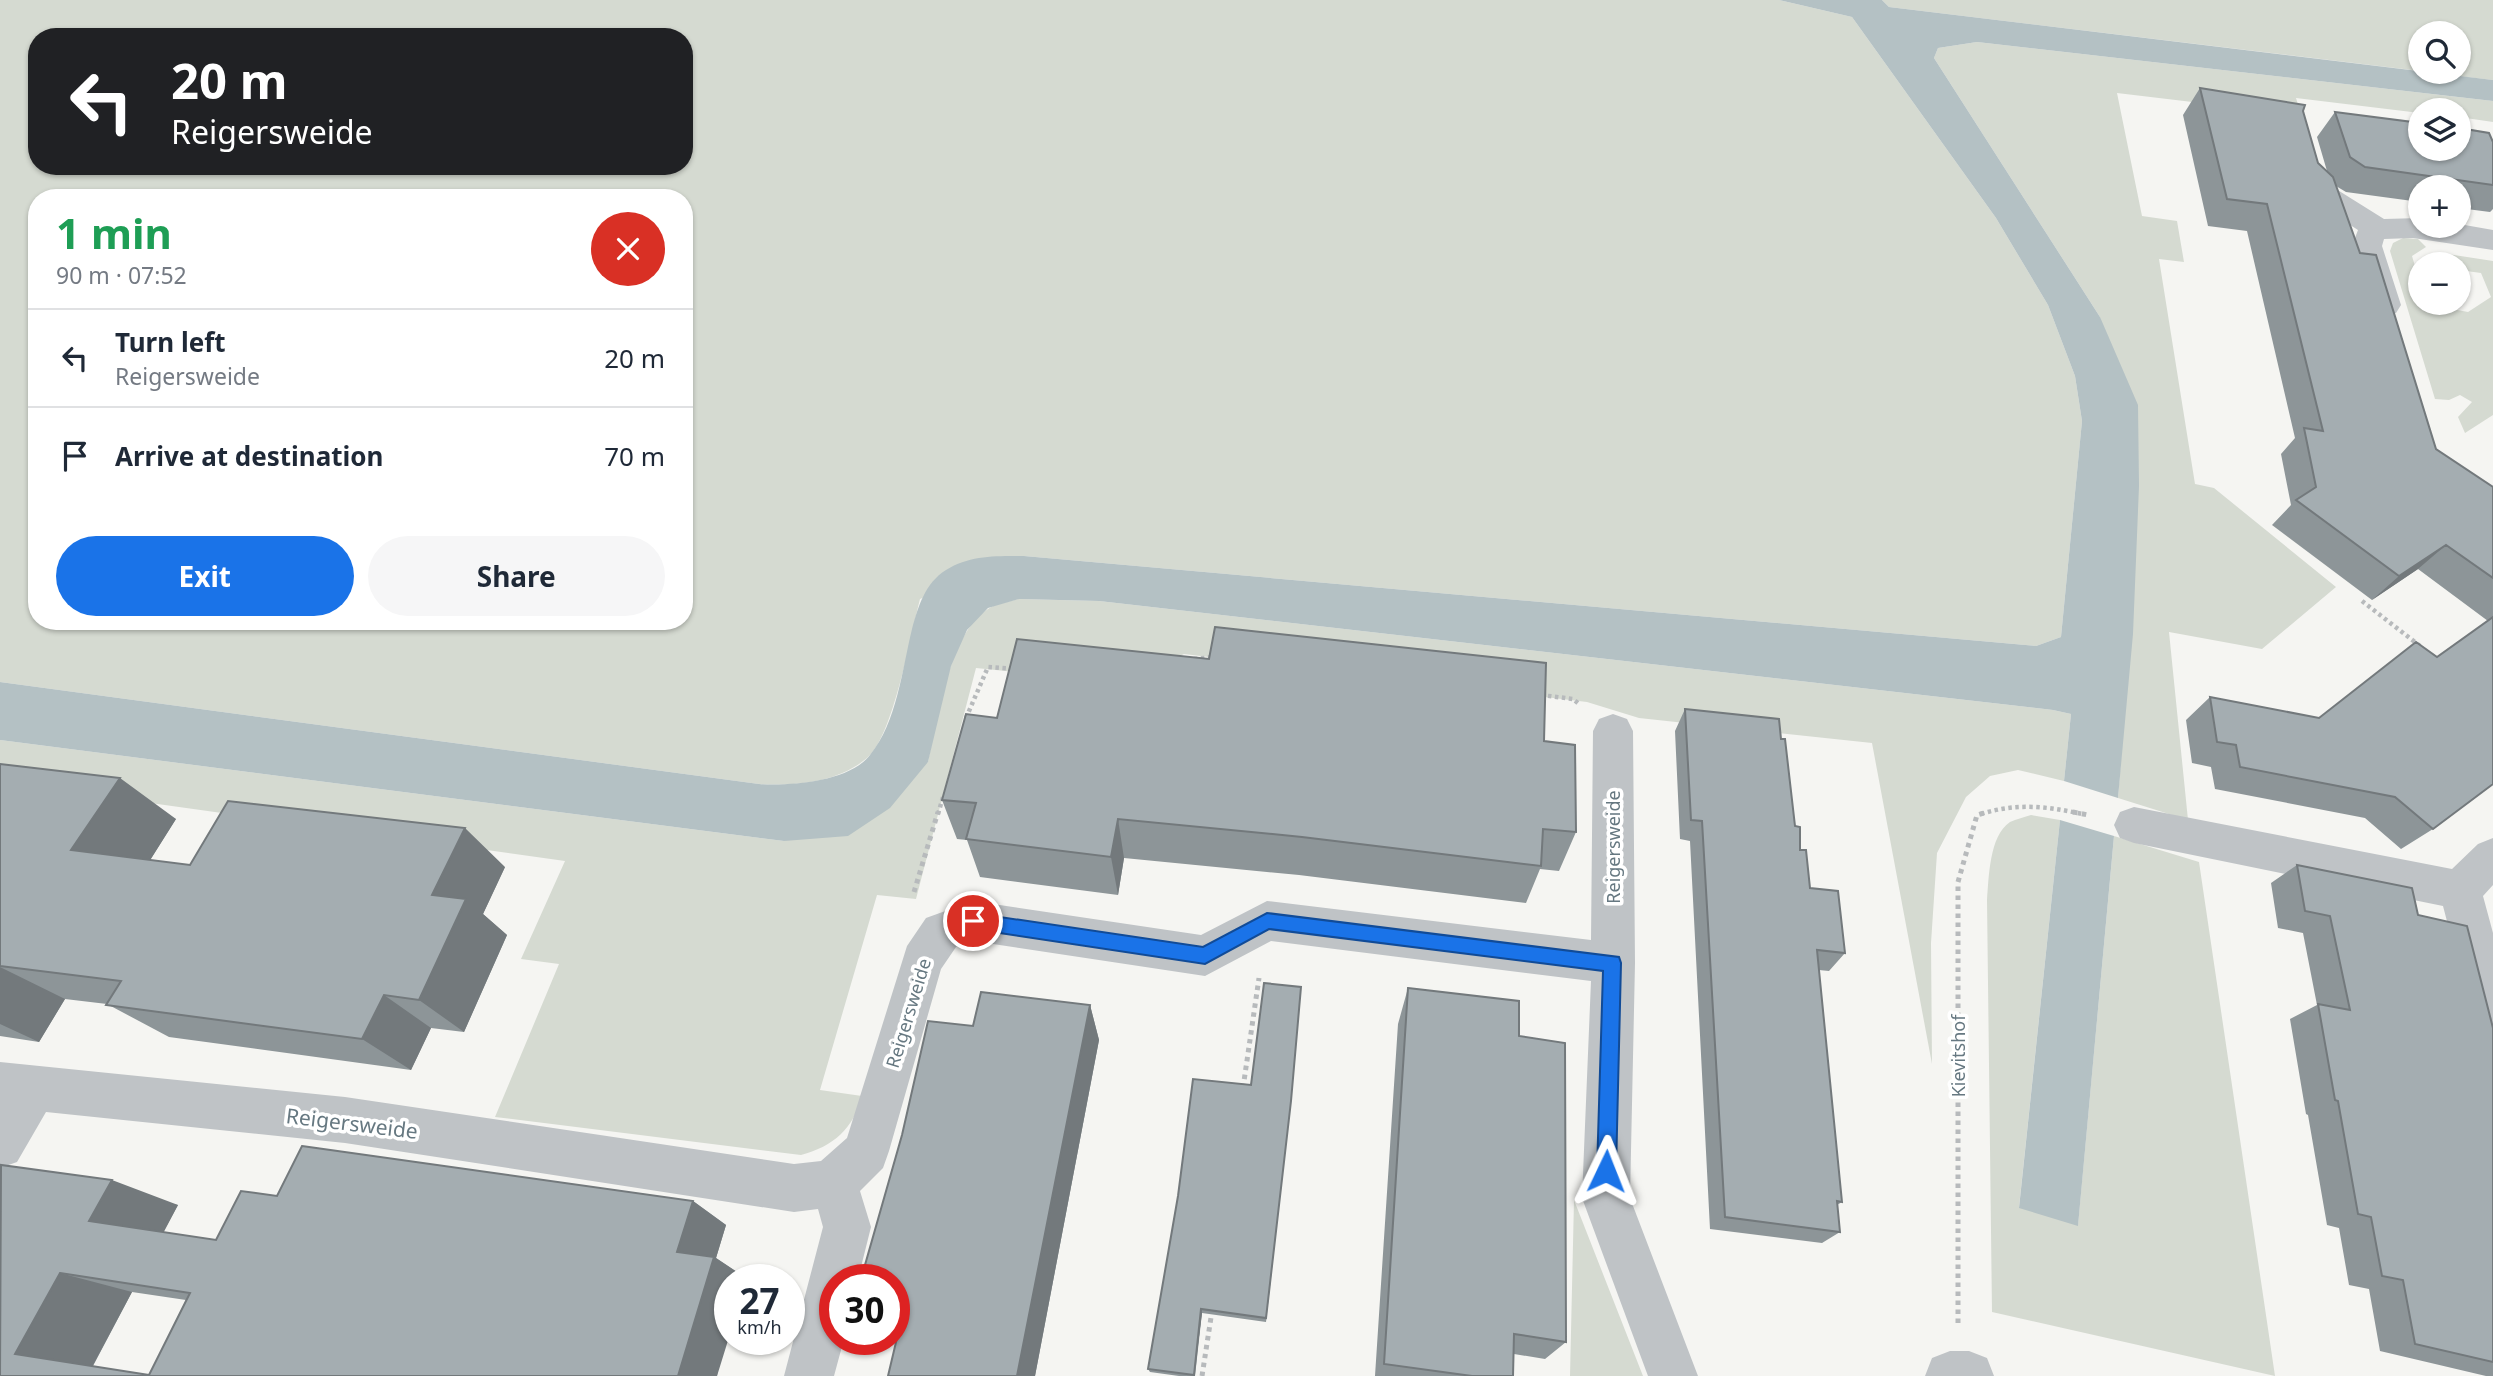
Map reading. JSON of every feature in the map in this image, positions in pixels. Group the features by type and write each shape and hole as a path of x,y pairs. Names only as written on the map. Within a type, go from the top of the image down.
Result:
{"street":[{"path":"2304,150 2315,188 2379,229"},
{"path":"2396,338 2367,246 2371,233 2379,229 2401,227 2493,240"},
{"name":"Reigersweide","path":"1613,731 1612,963 1606,1198 1674,1376"},
{"path":"2134,825 2460,890"},
{"path":"2460,890 2493,857"},
{"path":"2460,890 2493,1013"},
{"path":"942,932 973,921 1205,956 1267,921 1612,963"},
{"name":"Reigersweide","path":"0,1145 17,1087 345,1121 794,1188 814,1188 834,1182 852,1169 866,1151 922,960 942,932"},
{"path":"809,1376 847,1227 834,1182"}],"path":[{"path":"2362,601 2427,652"},
{"path":"1188,661 1201,656 1214,657"},
{"path":"962,730 988,667 1028,670"},
{"path":"1531,694 1573,699 1613,731"},
{"path":"942,932 913,897 943,794"},
{"name":"Kievitshof","path":"1959,1376 1958,882 1977,815 2004,805 2050,807"},
{"path":"1242,1100 1267,921"},
{"path":"1202,1376 1212,1307"}],"shaded area":[{"path":"0,0 1779,0 1852,17 1996,218 2048,305 2075,376 2082,421 2061,637 2036,646 1024,556 920,599 893,708 876,747 867,758 829,778 802,783 759,784 0,682"},
{"path":"1779,0 1882,0 1889,7 2408,70 2408,84 2471,84 2471,77 2493,80 2493,101 1977,42 1938,48 1934,58 2100,317 2138,405 2139,486 2133,634 2118,798 2064,781 2071,714 2053,710 1099,601 1019,599 988,608 967,630 951,666 928,762 890,808 848,836 784,841 0,740 0,682 759,784 802,783 834,777 860,764 870,755 893,711 912,629 923,596 946,570 964,561 993,556 1024,556 2036,646 2061,637 2082,421 2075,376 2048,305 1996,218 1852,17"},
{"path":"1882,0 2493,0 2493,80 2471,77 2471,21 2408,21 2408,70 1889,7"},
{"path":"1977,42 2467,98 2408,98 2408,112 2296,98 2306,131 2276,112 2117,93 2142,216 2177,221 2184,262 2159,259 2195,484 2214,488 2336,587 2262,649 2169,632 2188,820 2118,798 2124,720 2100,317 1934,58 1938,48"},
{"path":"2471,98 2493,101 2493,122 2471,119"},
{"path":"2403,238 2418,239 2426,247 2418,252 2408,252 2408,310 2390,251 2393,243"},
{"path":"2471,258 2493,261 2493,415 2465,433 2458,417 2472,402 2460,395 2449,400 2435,399 2409,315 2471,315 2471,310 2491,297 2481,273 2471,272"},
{"path":"1018,599 1099,601 2053,710 2071,714 2064,781 2018,770 1990,776 1966,797 1937,853 1931,943 1932,1064 1872,743 1639,718 1587,702 1184,654 1121,683 976,668 916,899 877,895 820,1090 862,1096 858,1108 847,1127 832,1141 801,1155 495,1117 559,964 521,959 565,861 0,782 0,740 784,841 928,762 947,679 963,637 974,621 988,609"},
{"path":"2031,815 2060,820 2019,1207 2078,1225 2114,836 2199,862 2275,1376 1992,1312 1988,880 1994,847 2003,828 2010,822"},
{"path":"2060,820 2114,836 2078,1226 2019,1208"},
{"path":"1574,1200 1643,1376 1570,1376"}],"building":[{"path":"2200,88 2305,105 2303,111 2318,163 2333,177 2360,253 2376,255 2436,449 2493,487 2493,578 2446,545 2399,576 2296,500 2316,487 2304,428 2323,431 2267,204 2227,199"},
{"path":"2335,112 2408,121 2408,161 2471,161 2471,130 2489,133 2493,142 2493,185 2471,182 2471,175 2422,175 2365,167 2350,157"},
{"path":"2493,617 2493,784 2433,829 2395,797 2240,767 2236,745 2217,742 2210,697 2319,718 2416,642 2437,657"},
{"path":"1215,627 1546,663 1544,741 1575,745 1576,832 1543,829 1541,866 1302,837 1118,819 1111,857 966,839 976,803 942,800 966,714 997,718 1017,639 1209,659"},
{"path":"1685,709 1779,719 1781,739 1785,739 1795,826 1800,827 1800,850 1806,850 1810,888 1838,891 1845,953 1817,950 1842,1202 1837,1201 1840,1232 1725,1217 1702,821 1691,820"},
{"path":"0,764 120,778 71,850 190,865 228,801 465,828 432,895 466,899 419,1000 384,995 362,1039 106,1005 121,981 0,966"},
{"path":"2297,865 2412,888 2418,915 2467,926 2493,1028 2493,1362 2415,1344 2403,1280 2382,1276 2371,1217 2358,1214 2318,1004 2350,1010 2330,916 2305,911"},
{"path":"1264,983 1301,987 1266,1318 1201,1309 1194,1375 1148,1369 1178,1196 1193,1079 1251,1085"},
{"path":"1408,988 1519,1001 1519,1036 1565,1043 1566,1342 1514,1334 1513,1376 1472,1376 1384,1364"},
{"path":"981,992 1090,1005 1017,1376 888,1376 893,1355 910,1355 910,1264 865,1264 902,1135 928,1021 973,1026"},
{"path":"302,1146 693,1201 677,1252 714,1257 678,1376 0,1376 1,1165 112,1180 89,1221 216,1240 241,1191 277,1196","holes":["60,1273 190,1293 149,1375 15,1354"]}],"route":[{"path":"973,921 1205,956 1267,921 1612,963 1606,1171"}]}
